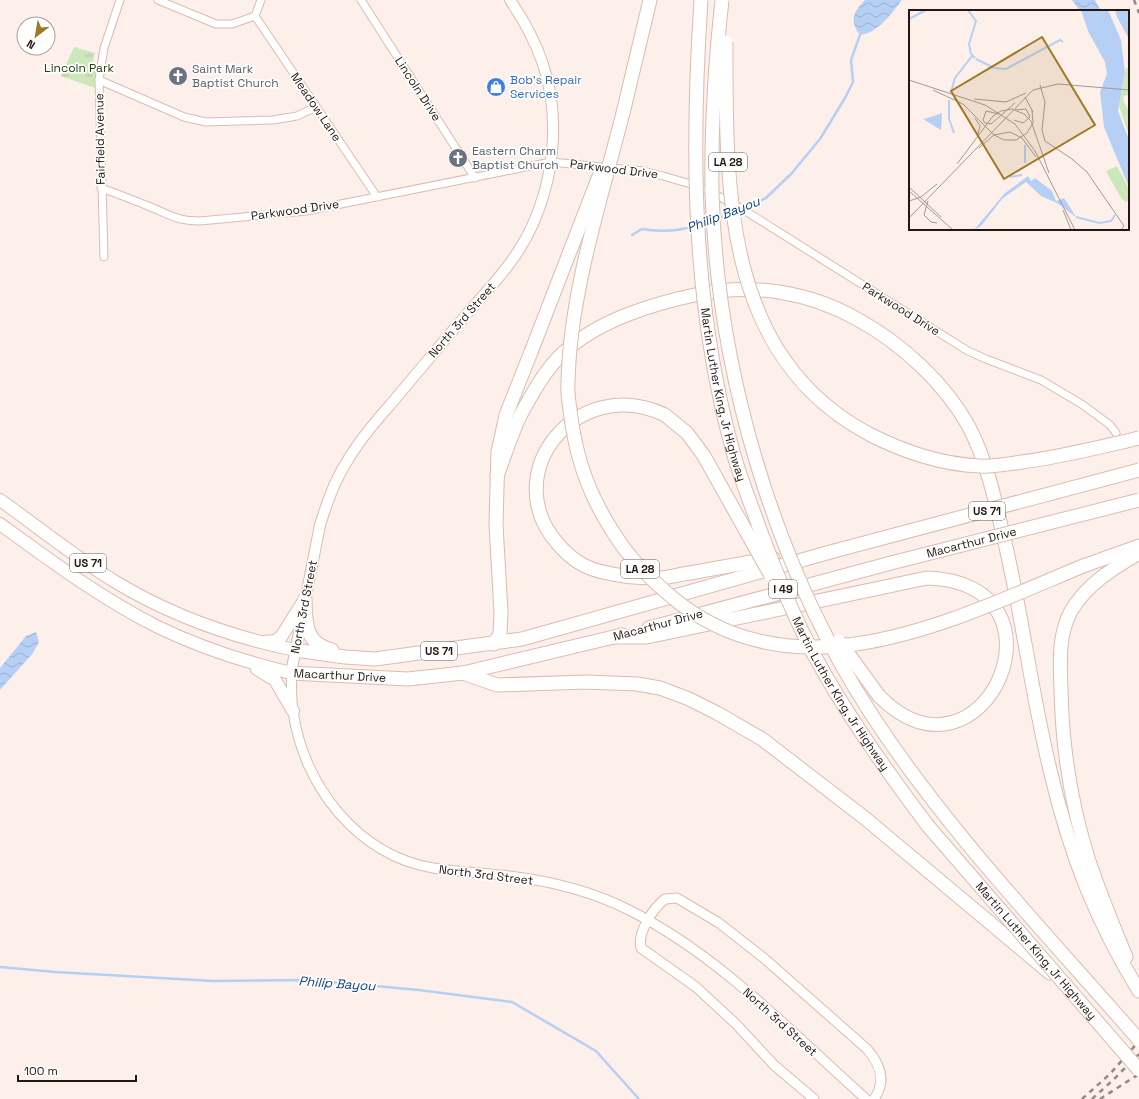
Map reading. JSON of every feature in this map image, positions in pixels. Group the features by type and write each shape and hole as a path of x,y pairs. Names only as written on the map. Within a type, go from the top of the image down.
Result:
{"highway":[{"path":"494,644 500,634 501,612 496,525 498,452 506,415 623,113 650,0"},
{"name":"Martin Luther King, Jr Highway","path":"701,0 695,84 694,160 698,252 706,319 732,449 769,554 789,604 813,652 844,706 897,785 928,826 1139,1070"},
{"name":"Martin Luther King, Jr Highway","path":"722,0 715,81 712,160 715,238 721,298 741,408 772,509 802,589 846,674 869,712 932,800 991,871 1139,1040"},
{"name":"LA 28","path":"726,0 726,148 730,196 740,254 752,298 761,321 784,358 803,382 839,415 860,429 906,451 930,460 981,466 1004,465 1045,459 1139,438"},
{"name":"LA 28","path":"623,113 578,292 572,329 568,384 573,439 590,491 612,531 640,568 680,604 695,615 721,628 752,639 789,646 822,648 856,644 889,638 947,622 1083,566 1139,546"},
{"path":"497,476 522,413 549,370 562,354 587,336 605,326 644,309 674,300 708,293 769,291 791,293 826,304 871,327 893,342 937,384 968,425 979,448 992,488 1008,555 1050,770 1070,846 1087,892 1110,941 1139,991"},
{"path":"789,604 760,558 704,456 687,433 665,415 642,406 629,404 602,406 587,412 565,426 548,448 538,477 537,496 539,509 548,531 572,559 582,565 604,572 655,578 810,552 833,551"},
{"name":"Macarthur Drive","path":"0,500 113,580 182,616 258,642 295,650 345,657 375,659 522,639 833,551 1139,470"},
{"name":"Macarthur Drive","path":"0,524 96,592 144,620 187,640 235,658 291,673 408,679 464,674 615,637 891,563 1139,500"},
{"path":"1139,553 1096,581 1077,602 1062,636 1060,663 1067,770 1077,818 1097,883 1139,991"},
{"path":"615,637 647,636 927,578 947,579 961,583 978,592 990,602 1001,617 1006,630 1007,646 1004,669 995,690 983,705 959,720 942,724 926,724 910,719 897,712 879,696 802,589"},
{"path":"258,642 275,641 281,637 305,599"},
{"path":"305,599 308,630 311,638 317,644 332,650 375,659"},
{"path":"187,640 267,674 280,686 293,711"},
{"path":"464,674 497,685 614,681 660,688 689,699 762,739 866,819 1070,990"}],"main road":[{"name":"North 3rd Street","path":"291,673 316,545 327,502 346,462 372,426 514,258 528,235 537,212 551,162 553,112 548,80 538,49 530,32 510,0"}],"street":[{"name":"Fairfield Avenue","path":"104,257 99,80 104,48 120,0"},
{"path":"158,0 216,24 232,24 255,16 261,0"},
{"name":"Lincoln Drive","path":"361,0 475,178"},
{"name":"Meadow Lane","path":"255,16 377,197"},
{"path":"99,80 184,117 206,122 273,120 297,116 316,107"},
{"name":"Parkwood Drive","path":"101,188 158,210 172,218 186,221 222,220 306,211 551,162 643,171 701,187 739,207 968,351 1041,380 1065,394 1110,425 1116,433"},
{"name":"North 3rd Street","path":"291,673 293,711 303,753 311,773 323,794 335,810 359,833 385,851 430,868 512,876 561,886 610,902 649,921 672,935 717,967 866,1099"},
{"path":"814,1099 774,1065 736,1024 696,987 641,948 639,942 641,935 660,903 665,899 677,898 719,923 742,940 844,1028 876,1058 880,1068 882,1080 880,1089 874,1099"}],"green space":[{"name":"Lincoln Park","path":"74,47 95,53 92,66 97,68 95,88 61,76"}],"water":[{"path":"865,0 902,0 878,27 860,35 854,25 854,17 855,13"},
{"path":"1072,0 1095,0 1100,10 1079,10"},
{"path":"36,632 39,642 33,653 0,690 0,668 26,636"}],"waterway":[{"name":"Philip Bayou","path":"744,208 766,198 791,174 820,139 853,82 851,60 860,35"},
{"name":"Philip Bayou","path":"718,219 730,214"},
{"name":"Philip Bayou","path":"632,235 642,229 668,231 694,226"},
{"name":"Philip Bayou","path":"0,967 55,972 213,981 309,980 419,990 512,1002 596,1051 639,1099"}],"railway":[{"path":"1134,0 1139,13"},
{"path":"1082,1099 1110,1074 1139,1041"},
{"path":"1092,1099 1139,1054"},
{"path":"1100,1099 1139,1074"}],"place":[{"name":"Saint Mark Baptist Church","path":"178,76"},
{"name":"Bob's Repair Services","path":"496,87"},
{"name":"Eastern Charm Baptist Church","path":"458,158"}]}
